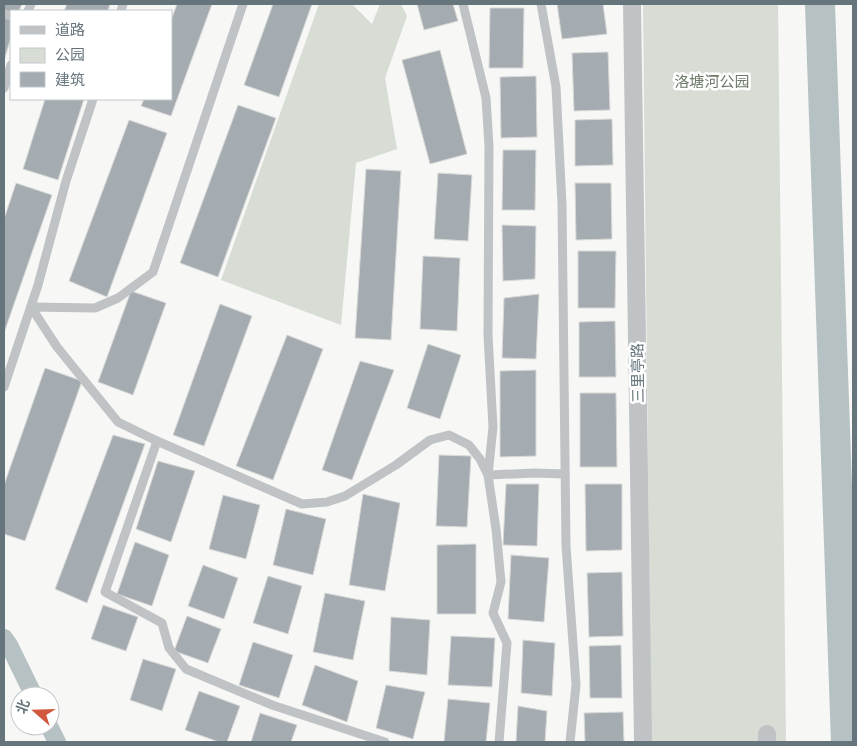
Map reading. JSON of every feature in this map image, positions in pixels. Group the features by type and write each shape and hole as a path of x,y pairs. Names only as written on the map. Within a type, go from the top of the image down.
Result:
{"street":[{"name":"三里亭路","path":"632,4 643,742"}],"lane":[{"path":"31,306 95,308 118,298 153,272 243,4"},
{"path":"463,4 486,98 489,146 488,335 493,427 488,475 501,582 493,613 507,643 499,742"},
{"path":"541,4 556,97 562,204 566,546 576,685 570,742"},
{"path":"4,88 10,68"},
{"path":"4,387 31,306 66,181 93,100"},
{"path":"31,306 57,347 118,422 302,504 327,502 345,496 396,465 430,440 449,435 469,444 480,459 488,475"},
{"path":"157,441 105,592 162,623 169,648 186,669 272,706 385,742"},
{"path":"488,475 564,474"}],"green space":[{"path":"319,4 352,4 372,24 380,4 401,4 407,16 385,78 397,149 356,163 341,325 221,280"},
{"name":"洛塘河公园","path":"643,4 778,4 786,742 651,742"}],"building":[{"path":"4,4 22,4 19,10 10,10 10,40 4,61"},
{"path":"67,4 110,4 108,10 64,10"},
{"path":"177,4 212,4 171,116 141,106 144,100 172,100 172,17"},
{"path":"273,4 312,4 279,97 244,85"},
{"path":"417,4 453,4 458,21 424,30"},
{"path":"557,4 603,4 607,34 562,39"},
{"path":"490,8 524,8 523,68 489,68"},
{"path":"440,50 467,154 430,164 402,60"},
{"path":"608,52 610,110 574,111 572,53"},
{"path":"536,76 537,137 501,138 500,77"},
{"path":"45,100 84,100 58,180 23,169"},
{"path":"238,105 276,118 218,277 180,263"},
{"path":"612,119 613,165 575,166 575,120"},
{"path":"129,120 167,133 107,297 69,281"},
{"path":"503,150 536,150 535,210 502,210"},
{"path":"366,169 401,171 391,340 355,338"},
{"path":"438,173 472,175 468,241 434,239"},
{"path":"16,183 52,195 4,333 4,219"},
{"path":"575,183 611,183 612,239 576,240"},
{"path":"502,225 536,226 535,279 503,281"},
{"path":"578,251 616,251 615,308 578,308"},
{"path":"423,256 460,258 457,331 420,329"},
{"path":"131,291 166,303 133,395 98,382"},
{"path":"539,294 536,359 502,358 504,298"},
{"path":"220,304 252,316 204,446 173,435"},
{"path":"615,321 616,377 579,377 579,322"},
{"path":"287,335 323,349 273,480 236,466"},
{"path":"428,344 461,355 440,419 407,408"},
{"path":"360,361 394,370 352,480 322,470"},
{"path":"45,368 82,381 25,541 4,534 4,485"},
{"path":"536,370 536,456 500,457 500,371"},
{"path":"580,393 616,393 617,467 580,467"},
{"path":"113,435 145,444 87,603 55,589"},
{"path":"439,455 471,456 467,527 436,526"},
{"path":"158,461 195,471 171,542 136,529"},
{"path":"506,484 539,484 537,546 503,545"},
{"path":"585,484 622,484 622,550 586,551"},
{"path":"363,494 400,503 385,591 349,585"},
{"path":"223,495 260,505 246,559 209,549"},
{"path":"286,509 326,519 313,575 273,565"},
{"path":"135,542 169,555 152,606 117,594"},
{"path":"476,544 476,614 437,614 437,545"},
{"path":"511,555 549,558 544,622 508,619"},
{"path":"203,565 238,578 224,619 188,606"},
{"path":"622,572 623,636 589,637 587,573"},
{"path":"268,576 302,586 288,634 253,623"},
{"path":"325,593 365,601 353,660 313,652"},
{"path":"103,605 138,617 126,651 91,639"},
{"path":"187,616 221,629 208,663 174,651"},
{"path":"391,617 430,620 427,675 389,671"},
{"path":"451,636 495,638 492,687 448,685"},
{"path":"523,640 555,643 552,696 521,693"},
{"path":"253,642 293,655 279,698 239,685"},
{"path":"621,645 622,698 590,698 589,646"},
{"path":"143,659 176,669 162,711 130,700"},
{"path":"315,665 358,681 347,722 302,705"},
{"path":"386,685 425,692 413,739 376,728"},
{"path":"199,691 240,706 227,742 219,742 185,730"},
{"path":"448,699 490,703 486,742 444,742"},
{"path":"518,706 547,711 545,742 516,742"},
{"path":"623,712 624,742 585,742 584,713"},
{"path":"260,713 297,725 291,742 251,742"}],"waterway":[{"path":"820,4 846,742"},
{"path":"4,638 29,686"},
{"path":"54,736 57,742"}]}
